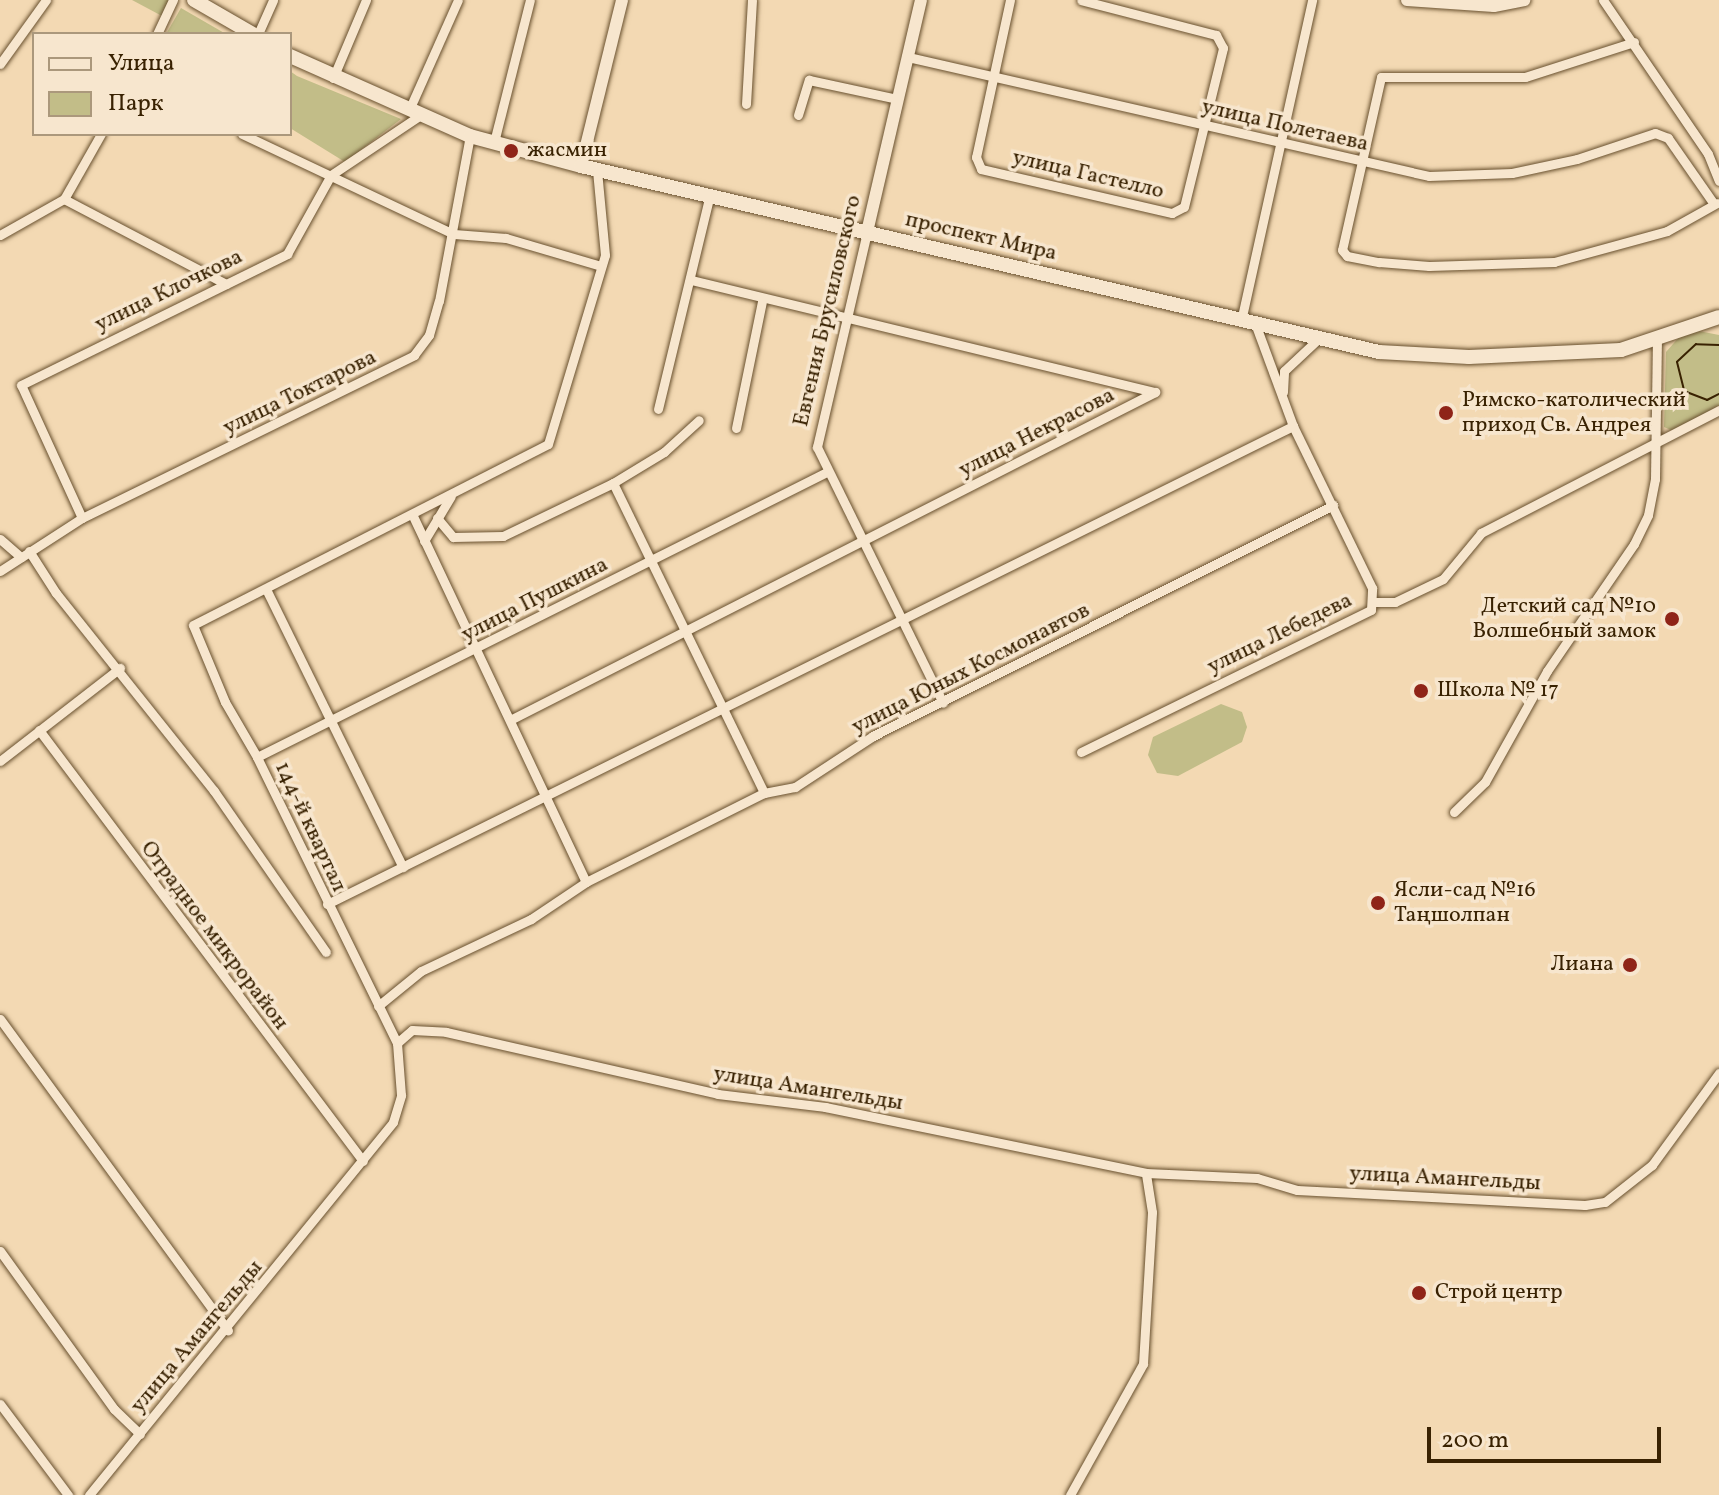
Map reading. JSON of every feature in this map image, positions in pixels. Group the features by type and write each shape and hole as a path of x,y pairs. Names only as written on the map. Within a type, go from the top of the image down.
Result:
{"main road":[{"path":"194,0 252,32"},
{"name":"проспект Мира","path":"292,57 333,78 470,136 597,170 710,194 1256,326 1379,352 1469,357 1560,356 1657,341 1719,317"},
{"name":"проспект Мира","path":"1680,331 1719,307"}],"street":[{"path":"0,64 46,0"},
{"path":"158,32 173,0"},
{"path":"257,32 273,0"},
{"path":"333,78 366,0"},
{"path":"415,112 458,0"},
{"path":"494,142 530,0"},
{"path":"581,166 622,0"},
{"path":"746,104 752,0"},
{"name":"Евгения Брусиловского","path":"921,0 817,447 943,703"},
{"name":"улица Гастелло","path":"1010,0 976,157 981,169 1078,194 1172,213 1184,207 1223,48 1216,35 1081,0"},
{"path":"1241,321 1283,145 1312,0"},
{"path":"1407,0 1494,6 1524,0"},
{"path":"1603,0 1708,154 1719,181"},
{"path":"1634,42 1525,77 1381,77 1342,250 1347,256 1379,262 1554,262 1667,231 1717,203"},
{"name":"улица Полетаева","path":"908,57 1360,164 1429,176 1512,173 1577,159 1655,133 1668,138 1717,203"},
{"path":"798,115 809,80 898,99"},
{"name":"улица Клочкова","path":"82,518 21,385 287,254 331,175 415,112"},
{"path":"0,235 64,199 100,136"},
{"path":"246,136 454,234 506,238 601,266"},
{"name":"улица Токтарова","path":"0,571 82,518 414,355 433,323 454,234 470,136"},
{"path":"403,867 334,721 266,589 548,444 605,255 597,170"},
{"path":"658,409 710,194"},
{"path":"64,199 226,284"},
{"name":"улица Некрасова","path":"510,720 1155,392 762,301 691,280"},
{"path":"736,428 762,301"},
{"name":"улица Лебедева","path":"1081,752 1371,610 1372,588 1293,426 1256,326"},
{"path":"1283,395 1284,371 1317,340"},
{"path":"1454,812 1485,782 1582,614 1634,544 1648,515 1656,441 1657,341"},
{"path":"1373,602 1395,602 1443,579 1481,533 1719,410"},
{"path":"437,518 453,537 494,538 613,483 664,452 699,420"},
{"path":"327,904 726,710 1293,426"},
{"name":"улица Пушкина","path":"257,757 477,650 827,472"},
{"path":"613,483 689,631 764,793"},
{"path":"424,541 451,494"},
{"name":"улица Юных Космонавтов","path":"378,1006 421,971 531,919 586,882 764,793 795,787 873,736 1333,505"},
{"path":"412,514 586,882"},
{"path":"0,539 25,554 120,668 326,952"},
{"name":"144-й квартал","path":"266,589 193,625 225,702 257,757 397,1043"},
{"path":"0,761 120,668"},
{"name":"Отрадное микрорайон","path":"39,730 363,1161"},
{"path":"0,1019 228,1330"},
{"name":"улица Амангельды","path":"89,1495 228,1330 363,1161 398,1108 397,1043 412,1030 428,1029 718,1094 825,1107 1146,1173 1257,1178 1297,1190 1605,1202 1652,1165 1719,1073"},
{"path":"1070,1495 1143,1364 1152,1228 1146,1173"},
{"path":"0,1251 114,1409 140,1434"},
{"path":"0,1404 68,1495"}],"green space":[{"path":"132,0 170,0 162,16"},
{"path":"181,8 223,32 167,32"},
{"path":"292,72 401,119 345,162 292,129"},
{"path":"1699,331 1719,335 1719,406 1673,431 1664,427 1666,352 1680,336"},
{"path":"1221,704 1242,712 1247,727 1242,742 1178,776 1157,773 1148,755 1153,737"}],"tram line":[{"path":"1719,345 1696,344 1677,362 1684,391 1707,400 1719,394"}],"place":[{"name":"жасмин","path":"511,151"},
{"name":"Римско-католический приход Св. Андрея","path":"1446,413"},
{"name":"Детский сад №10 Волшебный замок","path":"1672,619"},
{"name":"Школа № 17","path":"1421,691"},
{"name":"Ясли-сад №16 Таңшолпан","path":"1378,903"},
{"name":"Лиана","path":"1630,965"},
{"name":"Строй центр","path":"1419,1293"}]}
